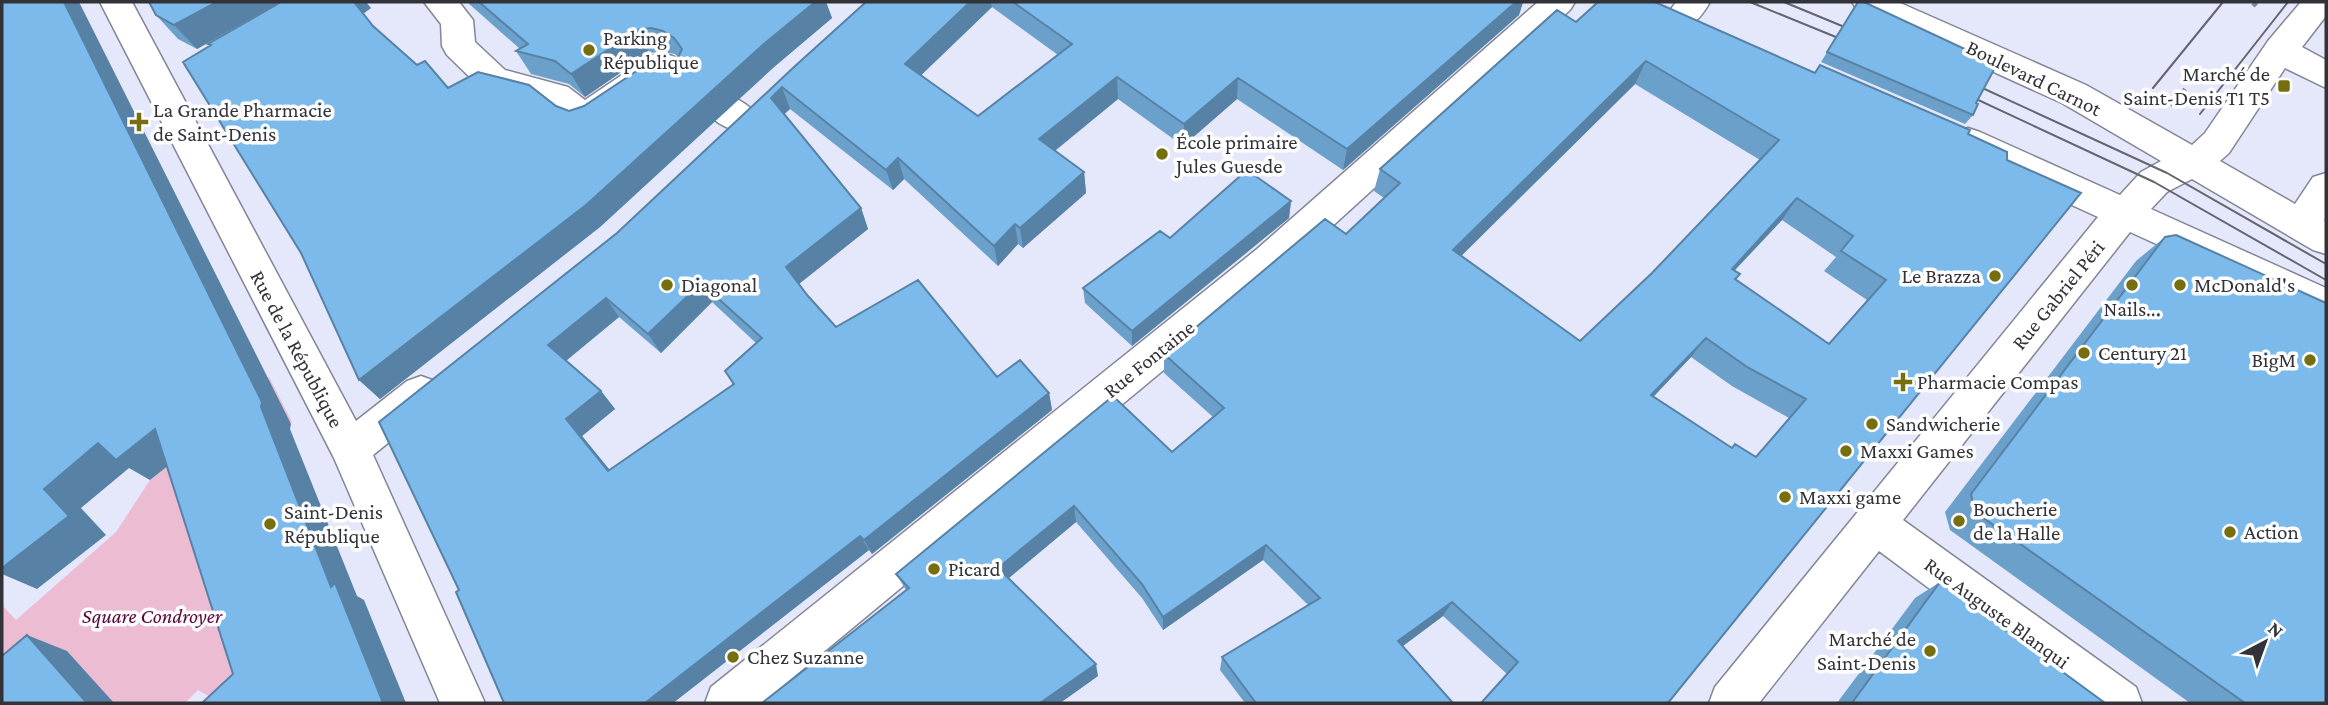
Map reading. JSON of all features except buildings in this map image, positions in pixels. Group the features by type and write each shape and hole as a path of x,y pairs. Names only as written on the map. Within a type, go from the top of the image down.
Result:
{"street":[{"name":"Rue de la République","path":"116,2 173,82 350,449 463,703"},
{"path":"440,2 457,20 458,46 494,80 541,83 584,118 662,65 674,74"},
{"name":"Rue Fontaine","path":"727,703 1270,260 1559,2"},
{"name":"Boulevard Carnot","path":"1868,2 2074,93 2313,232"},
{"name":"Rue Gabriel Péri","path":"1731,703 2125,212 2154,182 2196,163 2217,143 2280,50 2319,2"},
{"path":"2280,50 2326,75"},
{"path":"1937,128 2326,305"},
{"path":"2313,232 2326,187"},
{"path":"350,449 445,374"},
{"name":"Rue Auguste Blanqui","path":"1874,523 2120,703"}],"path":[{"path":"2171,106 2187,87"}],"green space":[{"name":"Square Condroyer","path":"269,377 292,422 203,496 259,665 220,703 198,690 185,703 2,703 2,605 16,620 116,532 150,480 224,421 219,415"}],"tram line":[{"path":"1750,2 1853,44"},
{"path":"1784,2 1859,33"},
{"path":"2153,88 2223,2"},
{"path":"2200,114 2288,2"},
{"path":"1965,80 2167,173 2326,264"},
{"path":"1959,91 2154,182 2326,280"}],"place":[{"name":"Parking République","path":"589,50"},
{"name":"Marché de Saint-Denis T1 T5","path":"2284,86"},
{"name":"La Grande Pharmacie de Saint-Denis","path":"139,122"},
{"name":"École primaire Jules Guesde","path":"1162,154"},
{"name":"Le Brazza","path":"1995,276"},
{"name":"Diagonal","path":"667,285"},
{"name":"Nails...","path":"2132,285"},
{"name":"McDonald's","path":"2180,285"},
{"name":"Century 21","path":"2084,353"},
{"name":"BigM","path":"2310,360"},
{"name":"Pharmacie Compas","path":"1903,382"},
{"name":"Sandwicherie","path":"1872,424"},
{"name":"Maxxi Games","path":"1846,451"},
{"name":"Maxxi game","path":"1785,497"},
{"name":"Boucherie de la Halle","path":"1959,521"},
{"name":"Saint-Denis République","path":"270,524"},
{"name":"Action","path":"2230,532"},
{"name":"Picard","path":"934,569"},
{"name":"Marché de Saint-Denis","path":"1930,651"},
{"name":"Chez Suzanne","path":"733,657"}]}
